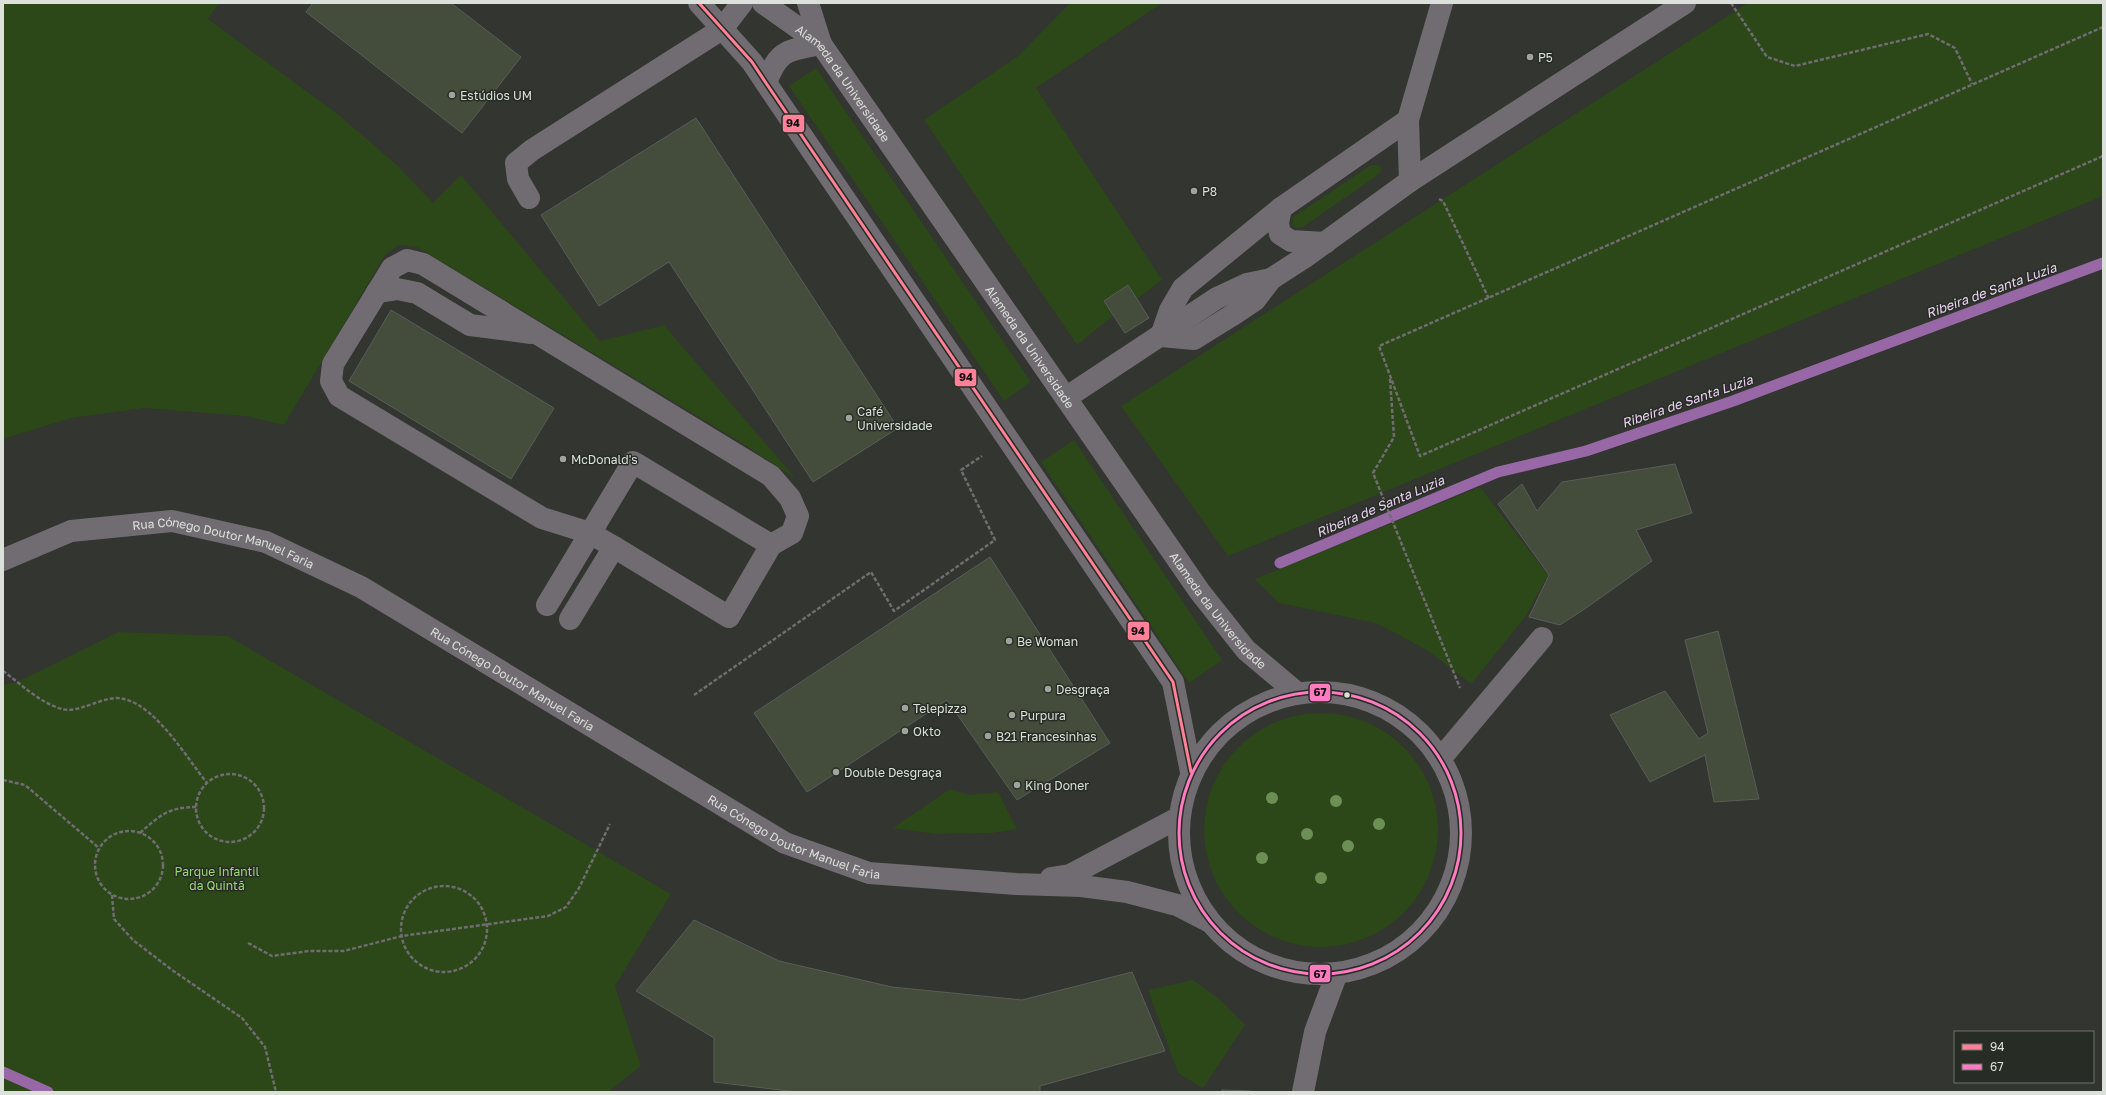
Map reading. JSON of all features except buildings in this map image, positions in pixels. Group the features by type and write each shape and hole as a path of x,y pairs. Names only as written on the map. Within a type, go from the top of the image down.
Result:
{"street":[{"path":"699,3 752,62 1173,682 1191,772"},
{"path":"529,198 518,179 516,163 532,150 722,29 742,3"},
{"name":"Alameda da Universidade","path":"763,3 821,44 1067,397 1200,592 1246,650 1298,693"},
{"path":"766,83 773,64 788,50 821,44 808,3"},
{"path":"1410,181 1408,120 1442,3"},
{"path":"1067,397 1217,298 1247,284 1272,279 1325,243 1410,181 1684,3"},
{"path":"1161,336 1170,310 1182,288 1281,208 1408,120"},
{"path":"1281,208 1278,223 1280,234 1291,241 1325,243"},
{"path":"407,260 423,264 538,333 771,476 790,498 798,516 792,533 771,545 729,617 590,533 542,518 339,396 331,381 334,364 392,268 407,260"},
{"path":"378,292 397,289 417,292 470,325 538,333"},
{"path":"547,605 633,462 771,545"},
{"name":"Rua Cónego Doutor Manuel Faria","path":"3,560 71,532 172,521 266,542 361,587 785,843 869,873 1016,884 1081,886 1127,892 1177,905 1208,921"},
{"path":"570,620 614,547"},
{"path":"1441,758 1542,638"},
{"path":"1298,693 1339,694 1374,702 1405,719 1441,758 1459,802 1462,849 1448,894 1421,933 1383,960 1337,973 1274,968 1236,948 1208,921 1182,870 1178,818 1191,772 1218,734 1255,707 1298,693"},
{"name":"Rua Cónego Doutor Manuel Faria","path":"1016,884 1070,875 1178,818"},
{"path":"1303,1092 1314,1032 1337,973"}],"path":[{"path":"1731,3 1767,57 1795,66 1928,34 1955,48 1972,84"},
{"path":"2103,27 1489,299 1379,346 1420,456 2103,156"},
{"path":"1443,201 1489,299"},
{"path":"1390,377 1394,437 1373,473 1473,719"},
{"path":"694,695 871,572 894,611 995,540 961,470 1008,439"},
{"path":"3,671 44,701 63,710 83,708 98,701 124,698 144,708 161,725 207,783"},
{"path":"226,774 237,775 248,779 257,787 262,797 264,809 262,821 256,831 247,838 236,842 224,842 214,838 205,831 199,822 196,807 200,792 207,783 226,774"},
{"path":"3,780 25,785 99,848"},
{"path":"140,833 158,817 178,807 196,807"},
{"path":"248,943 272,956 309,951 344,951 402,936 548,916 566,907 579,888 610,824"},
{"path":"126,831 140,833 147,836 156,844 161,855 163,866 161,877 155,887 145,895 134,899 122,899 112,895 104,888 98,879 95,868 99,848 106,840 115,834 126,831"},
{"path":"441,887 456,888 468,894 479,904 485,916 486,925 484,944 477,956 467,966 454,972 439,972 426,968 414,960 406,949 402,936 404,915 415,897 427,890 441,887"},
{"path":"112,895 114,919 133,940 172,970 242,1018 265,1047 276,1092"}],"green space":[{"path":"3,3 219,3 208,19 339,115 398,166 433,203 461,175 600,341 664,325 796,479 742,443 417,247 399,245 385,255 284,425 245,416 144,408 71,418 3,439"},
{"path":"1070,3 1162,3 1036,88 1162,280 1137,299 1128,285 1104,301 1113,316 1077,345 924,120 1018,56"},
{"path":"1748,3 2103,3 2103,196 1228,556 1121,406"},
{"path":"816,68 1031,382 1004,401 789,86"},
{"path":"1371,165 1380,165 1382,170 1378,175 1303,227 1296,228 1292,224 1293,217"},
{"path":"1074,440 1222,660 1189,683 1041,462"},
{"path":"1480,487 1548,575 1526,616 1471,684 1427,650 1376,623 1279,603 1255,579"},
{"name":"Parque Infantil da Quintã","path":"119,632 228,636 671,894 615,986 641,1066 608,1092 3,1092 3,685 17,682"},
{"path":"1321,713 1344,715 1366,722 1386,733 1404,747 1418,765 1429,785 1436,807 1438,830 1436,853 1429,875 1418,895 1404,913 1386,927 1366,938 1344,945 1321,947 1298,945 1276,938 1256,927 1238,913 1224,895 1213,875 1206,853 1204,830 1206,807 1213,785 1224,765 1238,747 1256,733 1276,722 1298,715"},
{"path":"950,789 969,795 998,792 1017,829 992,833 936,834 893,828"},
{"path":"1193,980 1218,998 1245,1025 1203,1088 1178,1073 1148,990"}],"waterway":[{"name":"Ribeira de Santa Luzia","path":"1280,563 1498,472 1586,451 1733,401 2103,263"},
{"name":"Ribeira de Santa Luzia","path":"3,1072 48,1092"}],"transit line":[{"name":"94","path":"699,3 752,62 1173,682 1191,772"},
{"name":"67","path":"1320,692 1347,695 1374,703 1398,716 1420,733 1437,755 1450,779 1458,806 1461,833 1458,860 1450,887 1437,911 1420,933 1398,950 1374,963 1347,971 1320,974 1293,971 1266,963 1242,950 1220,933 1203,911 1190,887 1182,860 1179,833 1182,806 1190,779 1203,755 1220,733 1242,716 1266,703 1293,695 1320,692"}],"place":[{"name":"P5","path":"1530,57"},
{"name":"Estúdios UM","path":"452,95"},
{"name":"P8","path":"1194,191"},
{"name":"Café Universidade","path":"849,418"},
{"name":"McDonald's","path":"563,459"},
{"name":"Be Woman","path":"1009,641"},
{"name":"Desgraça","path":"1048,689"},
{"name":"Telepizza","path":"905,708"},
{"name":"Purpura","path":"1012,715"},
{"name":"Okto","path":"905,731"},
{"name":"B21 Francesinhas","path":"988,736"},
{"name":"Double Desgraça","path":"836,772"},
{"name":"King Doner","path":"1017,785"}]}
